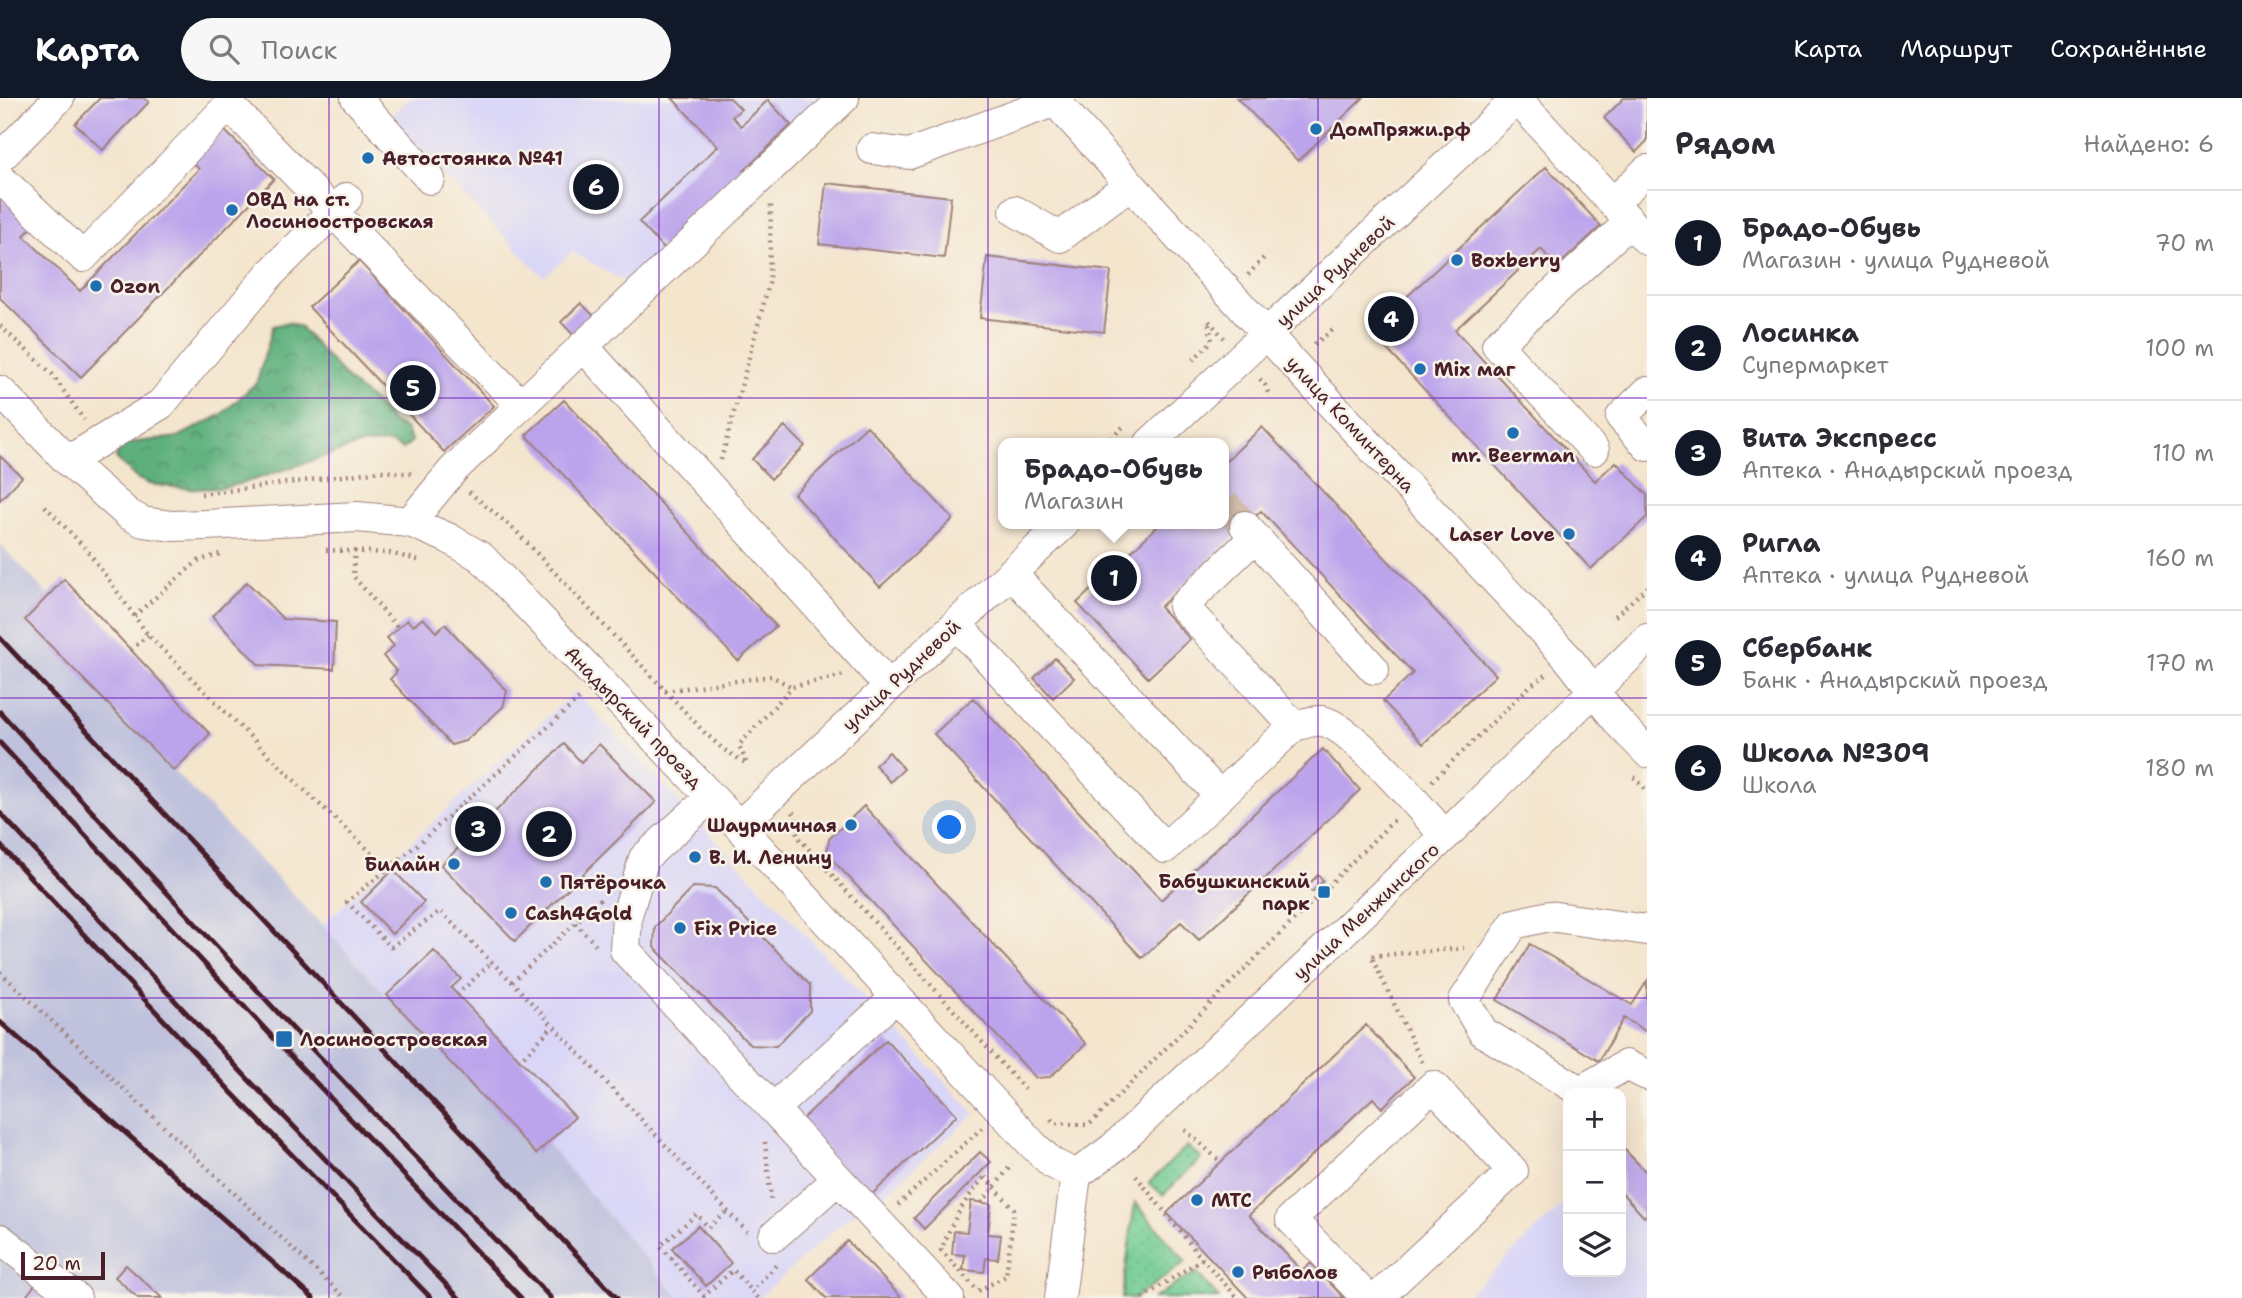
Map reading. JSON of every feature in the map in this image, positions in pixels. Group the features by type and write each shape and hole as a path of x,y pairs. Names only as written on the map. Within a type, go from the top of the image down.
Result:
{"street":[{"path":"0,158 59,98"},
{"path":"356,98 430,179"},
{"path":"410,522 443,480 844,98"},
{"path":"872,149 909,154 1056,99"},
{"name":"улица Коминтерна","path":"1056,99 1130,184 1567,657 1619,723 1647,752"},
{"path":"1517,99 1630,222"},
{"name":"улица Рудневой","path":"1162,438 1517,99"},
{"path":"0,178 83,257 229,105 340,205 521,405"},
{"path":"1594,450 1497,345 1630,222 1647,170"},
{"path":"1015,211 1059,237 1130,184"},
{"path":"68,461 160,404 270,274 340,205"},
{"path":"583,346 881,677"},
{"name":"Анадырский проезд","path":"0,391 68,461 128,514 143,522 172,526 357,517 410,522 448,538 481,557 711,797 1032,1144 1052,1163 1076,1175"},
{"path":"1647,392 1621,417 1647,446"},
{"name":"улица Рудневой","path":"739,827 881,677 956,624 1059,529"},
{"path":"1294,726 1183,606 1250,532 1374,669"},
{"path":"1011,573 1220,796"},
{"path":"956,624 1165,848 1294,726 1321,721 1348,734 1414,800 1445,836"},
{"name":"улица Менжинского","path":"1076,1175 1113,1149 1445,836 1647,639"},
{"path":"711,797 644,858 627,915 625,950 949,1298"},
{"path":"1647,930 1549,916 1514,924 1464,1000 1483,1032 1580,1091 1626,1065 1647,1075"},
{"path":"773,1109 895,998"},
{"path":"1367,1298 1291,1219 1433,1086 1513,1171 1377,1298"},
{"path":"1060,1298 1076,1175"},
{"path":"768,1248 838,1178"},
{"path":"0,1239 76,1298"}],"path":[{"path":"713,490 769,284 773,166"},
{"path":"1183,369 1212,341 1208,320"},
{"path":"0,326 51,374 90,427"},
{"path":"1112,438 1135,415"},
{"path":"193,495 381,471 443,480 472,493 515,530 664,691 723,749 747,764 775,792 796,816 797,836 1036,1102"},
{"path":"45,506 88,551 148,635 300,786 389,869"},
{"path":"313,550 389,553 427,562"},
{"path":"355,550 354,576 398,628"},
{"path":"134,616 198,561 232,551"},
{"path":"1615,616 1647,587"},
{"path":"131,650 148,635"},
{"path":"1045,1112 1054,1123 1088,1125 1531,685 1547,675"},
{"path":"664,691 771,676 792,687 881,677"},
{"path":"747,764 739,745 792,687"},
{"path":"583,695 389,869 347,902 391,947 440,911 512,982 727,1210 768,1248"},
{"path":"512,982 604,895"},
{"path":"1433,1086 1371,956 1500,945"},
{"path":"457,995 492,962"},
{"path":"0,972 345,1298"},
{"path":"519,1061 553,1026"},
{"path":"879,1222 990,1120"},
{"path":"1185,1130 1221,1162"},
{"path":"982,1203 1016,1161"},
{"path":"1136,1175 1202,1259 1238,1298"},
{"path":"985,1177 994,1186 1014,1209 1006,1276 978,1291 941,1250 951,1224 967,1197 985,1177"},
{"path":"703,1232 727,1210"},
{"path":"708,1227 696,1214 660,1246 704,1296 733,1270 752,1292"},
{"path":"671,1258 677,1253"},
{"path":"1142,1298 1202,1259"}],"shaded area":[{"path":"410,98 821,98 744,171 632,286 572,252 544,277 389,118"},
{"path":"0,544 48,595 64,579 210,734 174,771 386,995 434,951 460,979 451,989 547,1143 679,1298 0,1298"},
{"path":"575,691 975,1114 872,1205 847,1218 759,1298 679,1298 547,1143 451,988 460,979 433,951 387,995 322,925"},
{"path":"1626,1199 1647,1222 1647,1298 1464,1298 1563,1205 1563,1277 1626,1277"}],"green space":[{"path":"288,322 300,327 350,382 372,400 392,422 405,429 412,441 403,449 390,443 362,444 223,488 193,489 149,484 136,478 116,458 120,444 178,437 221,415 257,382 273,326"},
{"path":"1187,1146 1201,1158 1163,1195 1149,1183"},
{"path":"1135,1202 1186,1262 1135,1298 1122,1298"},
{"path":"1196,1272 1219,1298 1154,1298"}],"building":[{"path":"100,98 144,98 149,102 103,150 75,124"},
{"path":"672,98 730,98 741,109 732,117 741,126 768,100 791,125 744,171 747,175 667,252 639,222 718,146"},
{"path":"1237,98 1363,98 1298,161"},
{"path":"1624,98 1647,98 1647,141 1636,152 1604,118"},
{"path":"221,127 274,179 81,377 0,298 0,196 32,227 24,236 80,291 199,169 189,159"},
{"path":"1546,167 1601,226 1557,267 1541,249 1455,330 1595,481 1616,462 1647,495 1647,517 1591,569 1370,331"},
{"path":"826,183 951,197 944,258 819,244"},
{"path":"987,257 1111,271 1104,332 980,318"},
{"path":"359,261 494,406 444,452 309,307"},
{"path":"581,303 598,320 578,340 561,322"},
{"path":"564,400 776,626 738,661 526,435"},
{"path":"785,426 805,446 771,479 752,459"},
{"path":"867,426 953,519 880,587 794,494"},
{"path":"1262,427 1496,675 1423,744 1383,701 1413,673 1261,511 1160,607 1190,639 1148,678 1077,603 1155,529 1229,529 1229,458"},
{"path":"0,456 22,477 0,500"},
{"path":"64,579 210,734 174,771 25,620"},
{"path":"247,582 283,619 336,622 334,669 259,665 212,616"},
{"path":"423,618 436,632 445,624 507,691 503,707 465,741 451,745 390,679 397,672 383,656 394,646 387,638 407,620 413,626"},
{"path":"1055,658 1074,678 1053,698 1034,678"},
{"path":"973,698 1161,900 1323,749 1360,790 1199,940 1181,922 1142,958 934,734"},
{"path":"564,744 581,762 599,744 656,802 515,941 441,865"},
{"path":"889,752 904,769 890,782 875,765"},
{"path":"864,806 1086,1044 1050,1077 1036,1078 827,854 829,839"},
{"path":"393,870 424,902 392,934 361,902"},
{"path":"1318,875 1323,881 1312,892 1306,887"},
{"path":"693,887 715,888 810,985 810,1011 776,1046 750,1045 654,947 655,927"},
{"path":"1530,944 1632,1005 1647,981 1647,1032 1624,1018 1599,1061 1497,1000"},
{"name":"Лосиноостровская","path":"434,951 461,979 451,988 575,1117 536,1154 387,995"},
{"path":"1366,1025 1414,1077 1382,1108 1373,1098 1249,1215 1302,1271 1311,1263 1344,1298 1248,1298 1167,1213"},
{"path":"886,1040 957,1115 869,1197 799,1122"},
{"path":"1626,1151 1647,1173 1647,1214 1644,1217 1626,1197"},
{"path":"980,1152 991,1162 924,1229 914,1218"},
{"path":"971,1201 991,1204 988,1234 1001,1235 998,1259 986,1258 984,1272 963,1270 965,1255 952,1254 954,1231 967,1232"},
{"path":"698,1226 731,1263 706,1286 672,1248"},
{"path":"847,1241 902,1298 826,1298 808,1279"},
{"path":"126,1265 162,1298 138,1298 115,1277"},
{"path":"37,1282 60,1298 25,1298"}],"tunnel":[{"path":"1229,508 1245,526"}],"railway":[{"path":"0,638 617,1298"},
{"path":"0,712 293,1029 551,1298"},
{"path":"0,743 279,1044 521,1298"},
{"path":"0,813 248,1079 459,1298"},
{"path":"0,845 233,1094 431,1298"},
{"path":"0,1022 313,1298"}],"place":[{"name":"ДомПряжи.рф","path":"1316,129"},
{"name":"Автостоянка №41","path":"368,158"},
{"name":"Школа №309","path":"596,187"},
{"name":"ОВД на ст. Лосиноостровская","path":"232,210"},
{"name":"Boxberry","path":"1457,260"},
{"name":"Ozon","path":"96,286"},
{"name":"Ригла","path":"1391,319"},
{"name":"Mix маг","path":"1420,369"},
{"name":"Сбербанк","path":"413,388"},
{"name":"mr. Beerman","path":"1513,433"},
{"name":"Laser Love","path":"1569,534"},
{"name":"Брадо-Обувь","path":"1114,578"},
{"name":"Шаурмичная","path":"851,825"},
{"name":"Вита Экспресс","path":"478,829"},
{"name":"Лосинка","path":"549,834"},
{"name":"В. И. Ленину","path":"695,857"},
{"name":"Билайн","path":"454,864"},
{"name":"Пятёрочка","path":"546,882"},
{"name":"Бабушкинский парк","path":"1324,892"},
{"name":"Cash4Gold","path":"511,913"},
{"name":"Fix Price","path":"680,928"},
{"name":"Лосиноостровская","path":"284,1039"},
{"name":"МТС","path":"1197,1200"},
{"name":"Рыболов","path":"1238,1272"}]}
